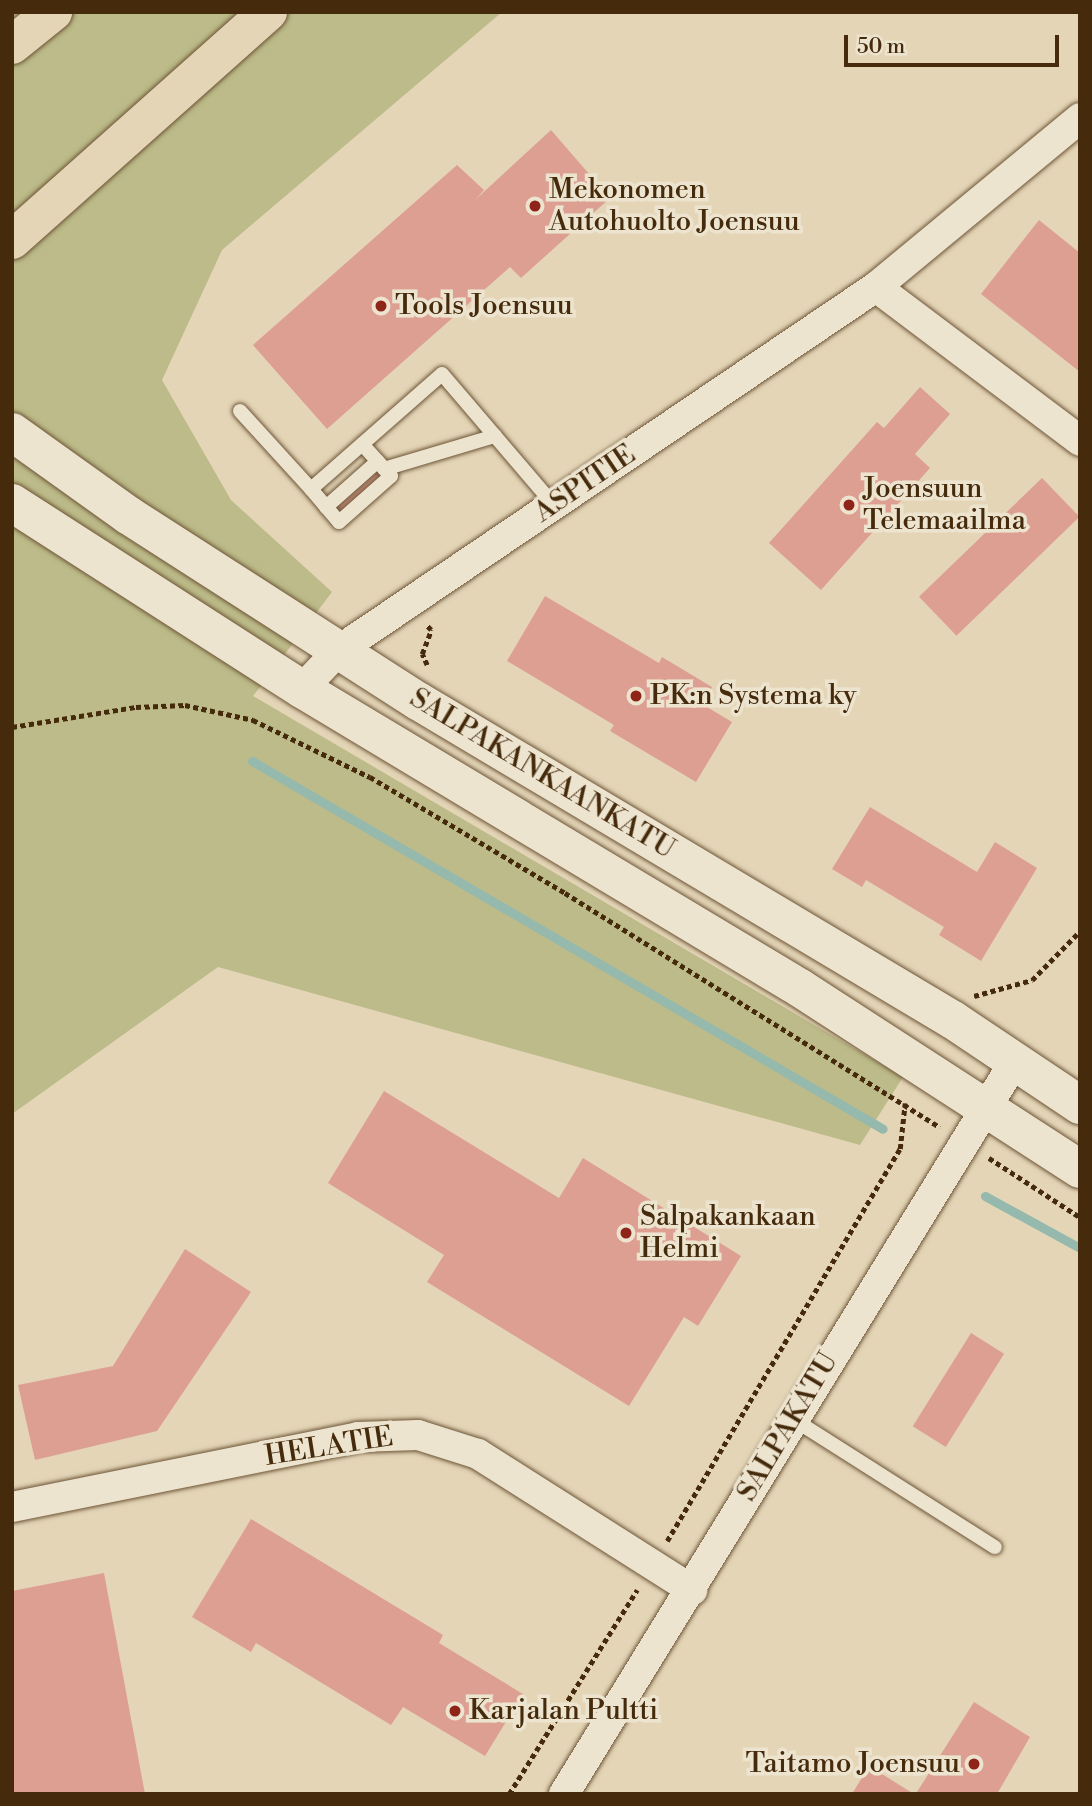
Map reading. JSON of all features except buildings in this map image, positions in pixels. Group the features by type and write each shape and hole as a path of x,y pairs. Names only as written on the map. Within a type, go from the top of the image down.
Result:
{"highway":[{"path":"12,45 53,12"},
{"path":"12,240 268,12"}],"main road":[{"name":"SALPAKANKAANKATU","path":"12,432 128,515 339,650 1015,1061 1080,1105"},
{"name":"SALPAKANKAANKATU","path":"12,503 302,689 788,981 1080,1169"}],"street":[{"name":"ASPITIE","path":"302,689 339,650 876,287 1080,118"},
{"path":"876,287 1080,441"},
{"name":"SALPAKATU","path":"564,1794 692,1590 793,1419 1015,1061"},
{"name":"HELATIE","path":"12,1507 358,1437 418,1435 478,1454 692,1590"}],"lane":[{"path":"311,489 442,374 554,505"},
{"path":"240,411 326,507 381,465 495,436"},
{"path":"362,444 381,465"},
{"path":"793,1419 995,1547"}],"path":[{"path":"12,727 136,707 173,706 253,720 370,777 542,879 1080,1217"},
{"path":"509,1794 653,1564 900,1149 905,1105"}],"shaded area":[{"path":"12,12 502,12 222,250 162,380 231,500 332,592 253,696 903,1077 860,1145 218,967 12,1114"}],"waterway":[{"path":"252,761 883,1129"},
{"path":"985,1196 1080,1248"}],"place":[{"name":"Mekonomen Autohuolto Joensuu","path":"535,206"},
{"name":"Tools Joensuu","path":"381,306"},
{"name":"Joensuun Telemaailma","path":"849,505"},
{"name":"PK:n Systema ky","path":"636,696"},
{"name":"Salpakankaan Helmi","path":"626,1233"},
{"name":"Karjalan Pultti","path":"455,1711"},
{"name":"Taitamo Joensuu","path":"974,1764"}]}
